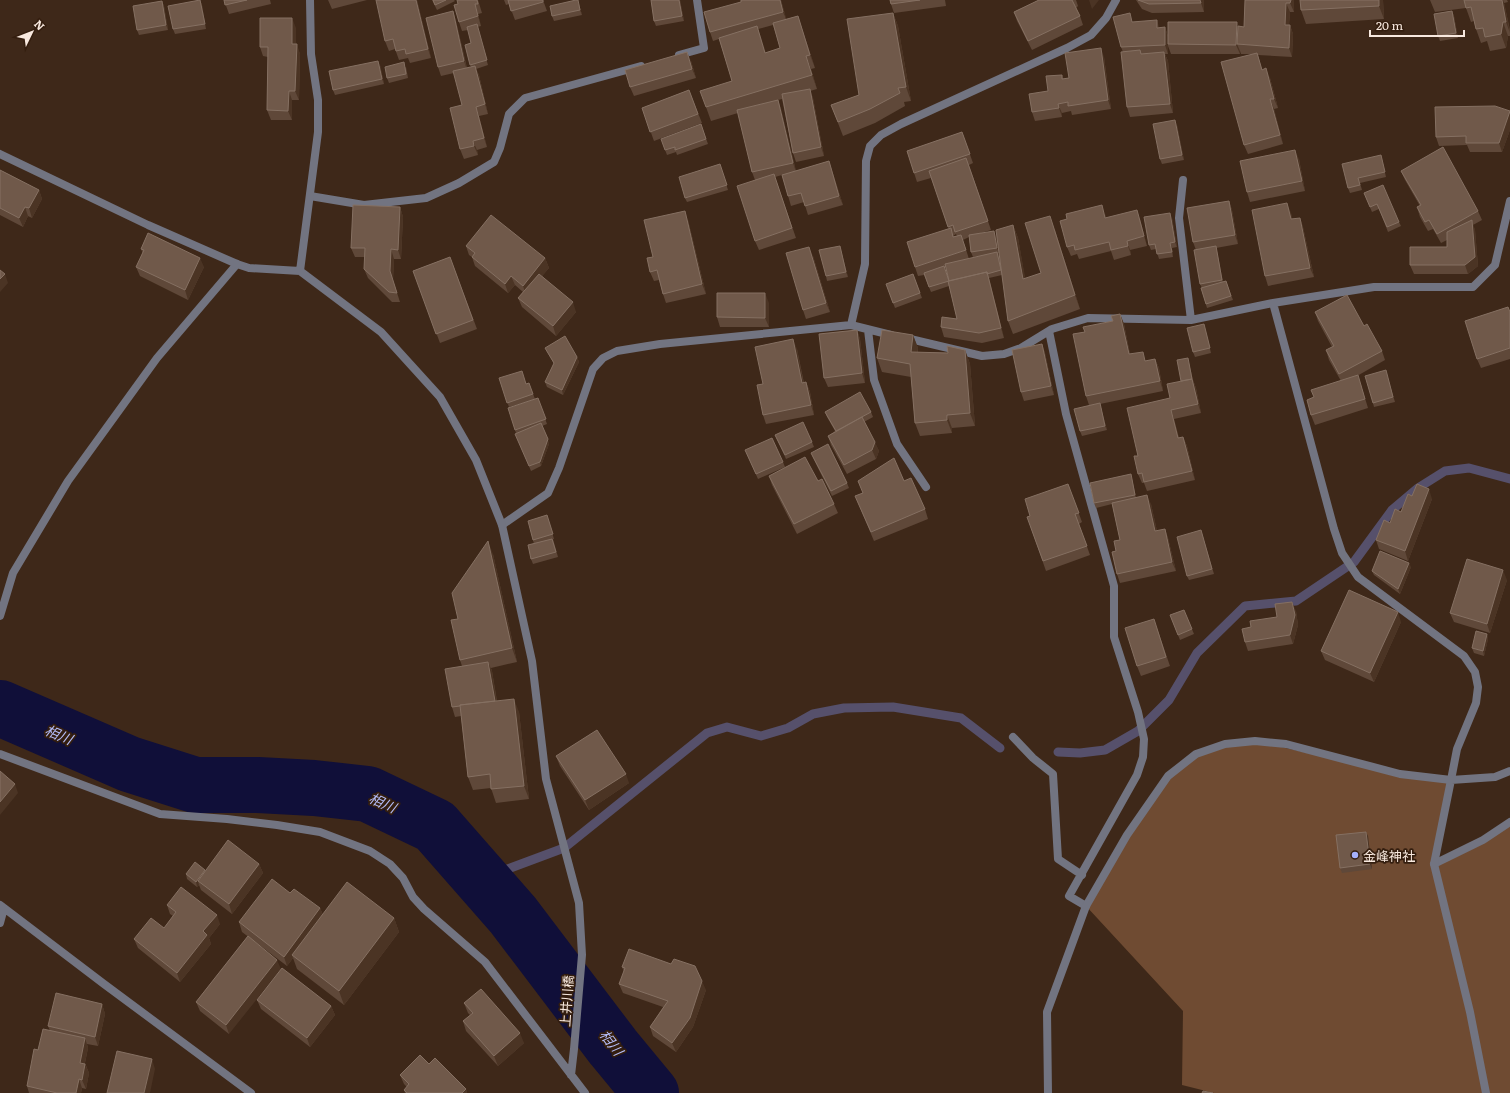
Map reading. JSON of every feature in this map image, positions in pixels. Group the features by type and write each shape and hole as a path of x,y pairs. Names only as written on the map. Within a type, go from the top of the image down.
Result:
{"street":[{"path":"0,154 148,225 237,264 249,268 300,271 318,124 318,100 311,54 310,0"},
{"path":"674,56 704,48 697,0"},
{"path":"851,325 864,264 866,162 870,146 881,136 901,124 1067,48 1091,35 1106,18 1116,0"},
{"path":"310,196 364,205 426,198 459,183 494,162 500,148 509,114 525,98 652,63"},
{"path":"1183,180 1179,218 1191,320"},
{"path":"502,525 548,493 560,468 593,369 603,358 618,351 660,344 851,325 982,356 1004,354 1021,348 1049,331 1088,318 1191,320 1273,303 1374,287 1473,287 1495,265 1510,201"},
{"path":"0,616 13,572 68,481 157,358 237,264"},
{"name":"上井川橋","path":"300,271 381,332 440,397 476,460 502,525 532,661 546,779 579,903 582,954 571,1075"},
{"path":"1273,303 1334,529 1342,553 1358,577 1464,656 1475,672 1478,687 1476,703 1457,749 1434,864 1470,1012 1486,1093"},
{"path":"868,330 874,380 897,444 926,487"},
{"path":"1049,331 1066,414 1114,586 1114,637 1138,712 1144,740 1143,757 1137,775 1069,896 1086,906"},
{"path":"1013,737 1032,758 1053,774 1058,859 1082,875"},
{"path":"1048,1093 1047,1012 1086,906 1127,835 1168,776 1196,754 1225,744 1255,741 1286,744 1400,774 1451,780 1495,777 1510,771"},
{"path":"0,754 160,814 227,819 320,832 370,851 390,864 404,878 413,897 424,909 485,962 585,1093"},
{"path":"1434,864 1483,840 1510,822"},
{"path":"0,922 2,906 251,1093"}],"shaded area":[{"path":"1255,741 1400,774 1451,780 1434,864 1510,822 1510,1093 1214,1093 1182,1085 1183,1011 1086,906 1158,789 1196,754"}],"building":[{"path":"200,0 205,24 173,29 168,6"},
{"path":"224,0 247,0 225,5"},
{"path":"376,0 416,0 428,49 406,54 405,49 396,51 393,39 385,41"},
{"path":"433,0 446,0 435,5"},
{"path":"457,0 477,0 478,4 475,4 478,16 459,22 454,5 458,4"},
{"path":"508,0 543,0 543,2 511,11"},
{"path":"578,0 580,10 552,16 550,6"},
{"path":"651,0 679,0 682,16 654,21"},
{"path":"741,0 780,0 783,12 710,32 704,12 741,2"},
{"path":"890,0 920,0 891,4"},
{"path":"1039,0 1072,0 1080,16 1028,41 1014,12"},
{"path":"1138,0 1200,0 1201,3 1149,4"},
{"path":"1245,0 1291,0 1290,3 1286,3 1285,25 1290,25 1289,48 1237,44 1238,26 1244,27"},
{"path":"1300,0 1379,0 1379,6 1301,10"},
{"path":"1464,0 1502,0 1506,22 1503,22 1501,34 1485,37 1483,28 1476,29 1471,7 1466,8"},
{"path":"162,1 166,25 137,30 133,6"},
{"path":"453,11 464,61 438,67 426,18"},
{"path":"1452,11 1456,33 1438,36 1434,14"},
{"path":"893,13 906,87 898,88 900,93 870,109 838,122 831,105 859,95 847,19"},
{"path":"1130,13 1132,22 1157,20 1157,28 1165,27 1165,45 1121,47 1113,17"},
{"path":"798,16 810,55 806,56 812,75 706,107 700,91 732,81 719,38 757,26 765,53 780,48 773,23"},
{"path":"260,18 292,18 292,44 297,44 295,91 289,91 288,111 267,110 268,47 260,47"},
{"path":"1168,22 1237,22 1236,45 1168,44"},
{"path":"477,24 487,60 470,65 465,45 471,43 467,27"},
{"path":"1101,48 1108,100 1068,106 1068,102 1058,104 1059,108 1032,112 1029,94 1048,91 1046,76 1062,75 1062,79 1069,78 1065,53"},
{"path":"1140,50 1141,54 1164,52 1170,104 1127,107 1121,52"},
{"path":"687,52 692,69 630,87 625,70"},
{"path":"1257,53 1262,70 1266,68 1274,99 1270,99 1280,135 1244,145 1221,62"},
{"path":"378,61 382,79 333,90 329,71"},
{"path":"404,62 406,74 387,78 385,67"},
{"path":"475,66 485,104 476,107 484,138 473,141 474,146 460,149 450,108 462,105 453,71"},
{"path":"810,89 821,147 793,153 782,94"},
{"path":"689,90 698,114 650,132 642,108"},
{"path":"778,100 793,163 752,172 737,110"},
{"path":"1495,106 1510,111 1499,143 1466,143 1466,136 1436,137 1435,107"},
{"path":"1175,120 1182,155 1160,159 1153,124"},
{"path":"701,124 706,139 675,150 675,147 665,150 661,139"},
{"path":"962,132 970,154 914,173 907,151"},
{"path":"1443,147 1478,211 1437,234 1429,220 1425,222 1417,207 1421,205 1401,171"},
{"path":"1295,150 1302,181 1247,192 1240,161"},
{"path":"1381,155 1385,172 1358,178 1360,185 1348,188 1342,164"},
{"path":"966,158 988,221 955,232 953,225 948,227 929,171"},
{"path":"829,161 839,196 805,206 801,193 788,196 782,175"},
{"path":"720,164 727,185 685,198 679,177"},
{"path":"0,170 39,190 29,208 25,207 19,218 0,208"},
{"path":"774,174 792,228 755,241 737,186"},
{"path":"1383,185 1399,222 1387,227 1377,204 1370,207 1364,193"},
{"path":"1229,201 1235,235 1193,242 1187,208"},
{"path":"1287,203 1291,219 1300,218 1310,268 1265,276 1252,210"},
{"path":"353,205 400,207 398,250 391,249 390,271 397,293 389,292 364,269 365,248 351,248"},
{"path":"1102,205 1105,218 1137,210 1144,236 1127,241 1128,246 1111,250 1109,242 1075,250 1074,245 1067,247 1060,221 1067,219 1066,214"},
{"path":"685,211 702,284 663,294 657,270 650,272 647,258 653,257 644,220"},
{"path":"1170,213 1175,242 1170,243 1172,252 1157,254 1155,244 1149,245 1144,217"},
{"path":"491,215 545,258 523,286 511,276 505,284 472,257 475,253 466,246"},
{"path":"1050,216 1075,295 1008,321 996,230 1013,225 1023,279 1041,273 1025,223"},
{"path":"1472,220 1475,257 1465,265 1410,265 1410,247 1447,247 1447,232"},
{"path":"951,228 953,237 961,235 966,250 915,267 907,242"},
{"path":"994,231 997,248 971,252 969,235"},
{"path":"148,233 200,258 185,290 136,267 144,250 141,249"},
{"path":"840,246 846,272 826,276 819,250"},
{"path":"1216,246 1222,280 1200,284 1194,250"},
{"path":"809,247 826,303 803,310 786,253"},
{"path":"997,252 1001,270 949,281 945,264"},
{"path":"450,257 473,320 436,334 413,271"},
{"path":"944,266 949,281 929,287 924,273"},
{"path":"0,270 5,274 0,279"},
{"path":"987,272 1001,328 979,333 941,327 942,317 957,319 948,281"},
{"path":"539,274 573,302 553,326 518,298"},
{"path":"913,274 920,293 893,303 886,284"},
{"path":"1226,281 1231,296 1206,304 1201,288"},
{"path":"717,293 765,293 765,318 717,317"},
{"path":"1347,295 1364,326 1367,324 1382,351 1339,374 1326,350 1334,346 1315,312"},
{"path":"1508,307 1510,312 1510,348 1477,359 1465,321"},
{"path":"1120,314 1129,354 1143,352 1145,361 1155,359 1160,381 1086,396 1073,334 1085,332 1083,327 1113,321 1111,316"},
{"path":"1204,324 1210,348 1193,352 1187,328"},
{"path":"857,330 862,373 824,378 819,334"},
{"path":"882,330 913,335 911,352 948,353 947,346 965,350 970,413 947,415 947,420 915,423 910,364 877,358"},
{"path":"565,336 577,357 562,390 545,382 554,363 545,348"},
{"path":"793,339 802,383 806,382 811,405 763,415 757,385 763,384 755,347"},
{"path":"1042,344 1051,386 1021,392 1012,350"},
{"path":"1188,358 1192,379 1181,381 1177,360"},
{"path":"1386,370 1393,397 1373,403 1365,376"},
{"path":"522,371 526,384 529,383 533,394 507,403 499,378"},
{"path":"1358,375 1365,399 1311,415 1307,400 1314,397 1311,390"},
{"path":"1192,379 1198,404 1171,410 1178,438 1183,437 1192,471 1144,482 1142,473 1138,474 1134,456 1138,456 1127,408 1170,398 1167,384"},
{"path":"860,392 871,412 836,431 825,412"},
{"path":"538,398 546,419 515,430 508,408"},
{"path":"1100,403 1105,426 1080,431 1074,409"},
{"path":"862,417 875,442 872,450 844,465 828,436"},
{"path":"803,422 812,442 785,455 775,435"},
{"path":"541,423 548,439 540,462 529,466 515,434"},
{"path":"772,438 783,462 756,474 745,450"},
{"path":"828,444 847,483 831,491 811,453"},
{"path":"805,457 818,481 822,479 834,504 794,524 769,476"},
{"path":"894,458 904,481 911,478 925,509 871,532 855,496 863,493 858,481"},
{"path":"1131,474 1135,495 1094,503 1090,483"},
{"path":"1068,484 1079,513 1075,514 1087,546 1043,561 1027,517 1030,516 1025,499"},
{"path":"1417,484 1429,489 1405,551 1376,540 1384,520 1390,523 1395,509 1401,512 1408,494 1412,496"},
{"path":"1147,495 1155,531 1165,529 1172,562 1117,574 1112,552 1116,551 1114,541 1120,540 1112,503"},
{"path":"547,515 553,534 533,540 528,521"},
{"path":"1201,530 1212,569 1187,576 1177,537"},
{"path":"552,539 556,552 531,559 528,545"},
{"path":"488,541 512,648 460,660 451,620 458,619 452,593"},
{"path":"1380,551 1409,563 1398,589 1372,571"},
{"path":"1467,559 1503,570 1487,624 1450,613"},
{"path":"1349,590 1398,612 1370,673 1321,651"},
{"path":"1292,602 1295,615 1290,635 1245,642 1242,629 1251,627 1250,621 1277,617 1275,604"},
{"path":"1184,610 1192,629 1178,635 1170,615"},
{"path":"1154,619 1166,657 1137,666 1125,628"},
{"path":"1476,631 1487,634 1483,651 1472,648"},
{"path":"488,662 495,701 452,707 445,669"},
{"path":"514,699 524,786 491,789 490,774 468,777 460,705"},
{"path":"597,730 626,774 585,800 556,756"},
{"path":"0,771 15,784 0,802"},
{"name":"金峰神社","path":"1366,832 1370,864 1340,868 1336,835"},
{"path":"228,840 259,864 229,904 198,881"},
{"path":"195,862 205,870 196,882 186,874"},
{"path":"272,879 290,893 294,889 320,908 284,957 239,922"},
{"path":"347,882 394,918 339,991 292,955"},
{"path":"181,887 217,915 203,931 207,935 177,973 134,939 151,918 164,928 176,912 167,905"},
{"path":"248,936 277,960 226,1025 196,1002"},
{"path":"629,949 671,964 674,959 695,966 702,981 690,1018 672,1043 650,1027 668,1001 619,984 625,968 622,967"},
{"path":"282,968 331,1006 307,1038 257,1000"},
{"path":"481,989 520,1033 494,1056 463,1021 473,1013 464,1003"},
{"path":"56,993 102,1004 95,1037 48,1026"},
{"path":"43,1029 85,1038 80,1063 85,1064 82,1080 79,1079 76,1093 57,1093 27,1086 34,1049 38,1050"},
{"path":"117,1051 152,1059 144,1093 107,1093"},
{"path":"420,1055 429,1064 435,1058 466,1089 462,1093 407,1093 404,1090 409,1084 400,1075"},
{"path":"1203,1091 1213,1093 1202,1093"}],"waterway":[{"path":"1058,752 1080,753 1105,750 1138,731 1169,700 1197,653 1245,606 1296,601 1354,562 1392,510 1418,488 1445,471 1469,468 1510,479"},
{"path":"481,879 564,848 707,733 727,727 761,736 788,728 813,714 844,708 893,707 961,718 1000,748"},
{"name":"相川","path":"0,708 129,764 195,785 258,785 314,788 368,794 435,826 513,915 613,1047 651,1093"}],"place":[{"name":"金峰神社","path":"1355,855"}]}
